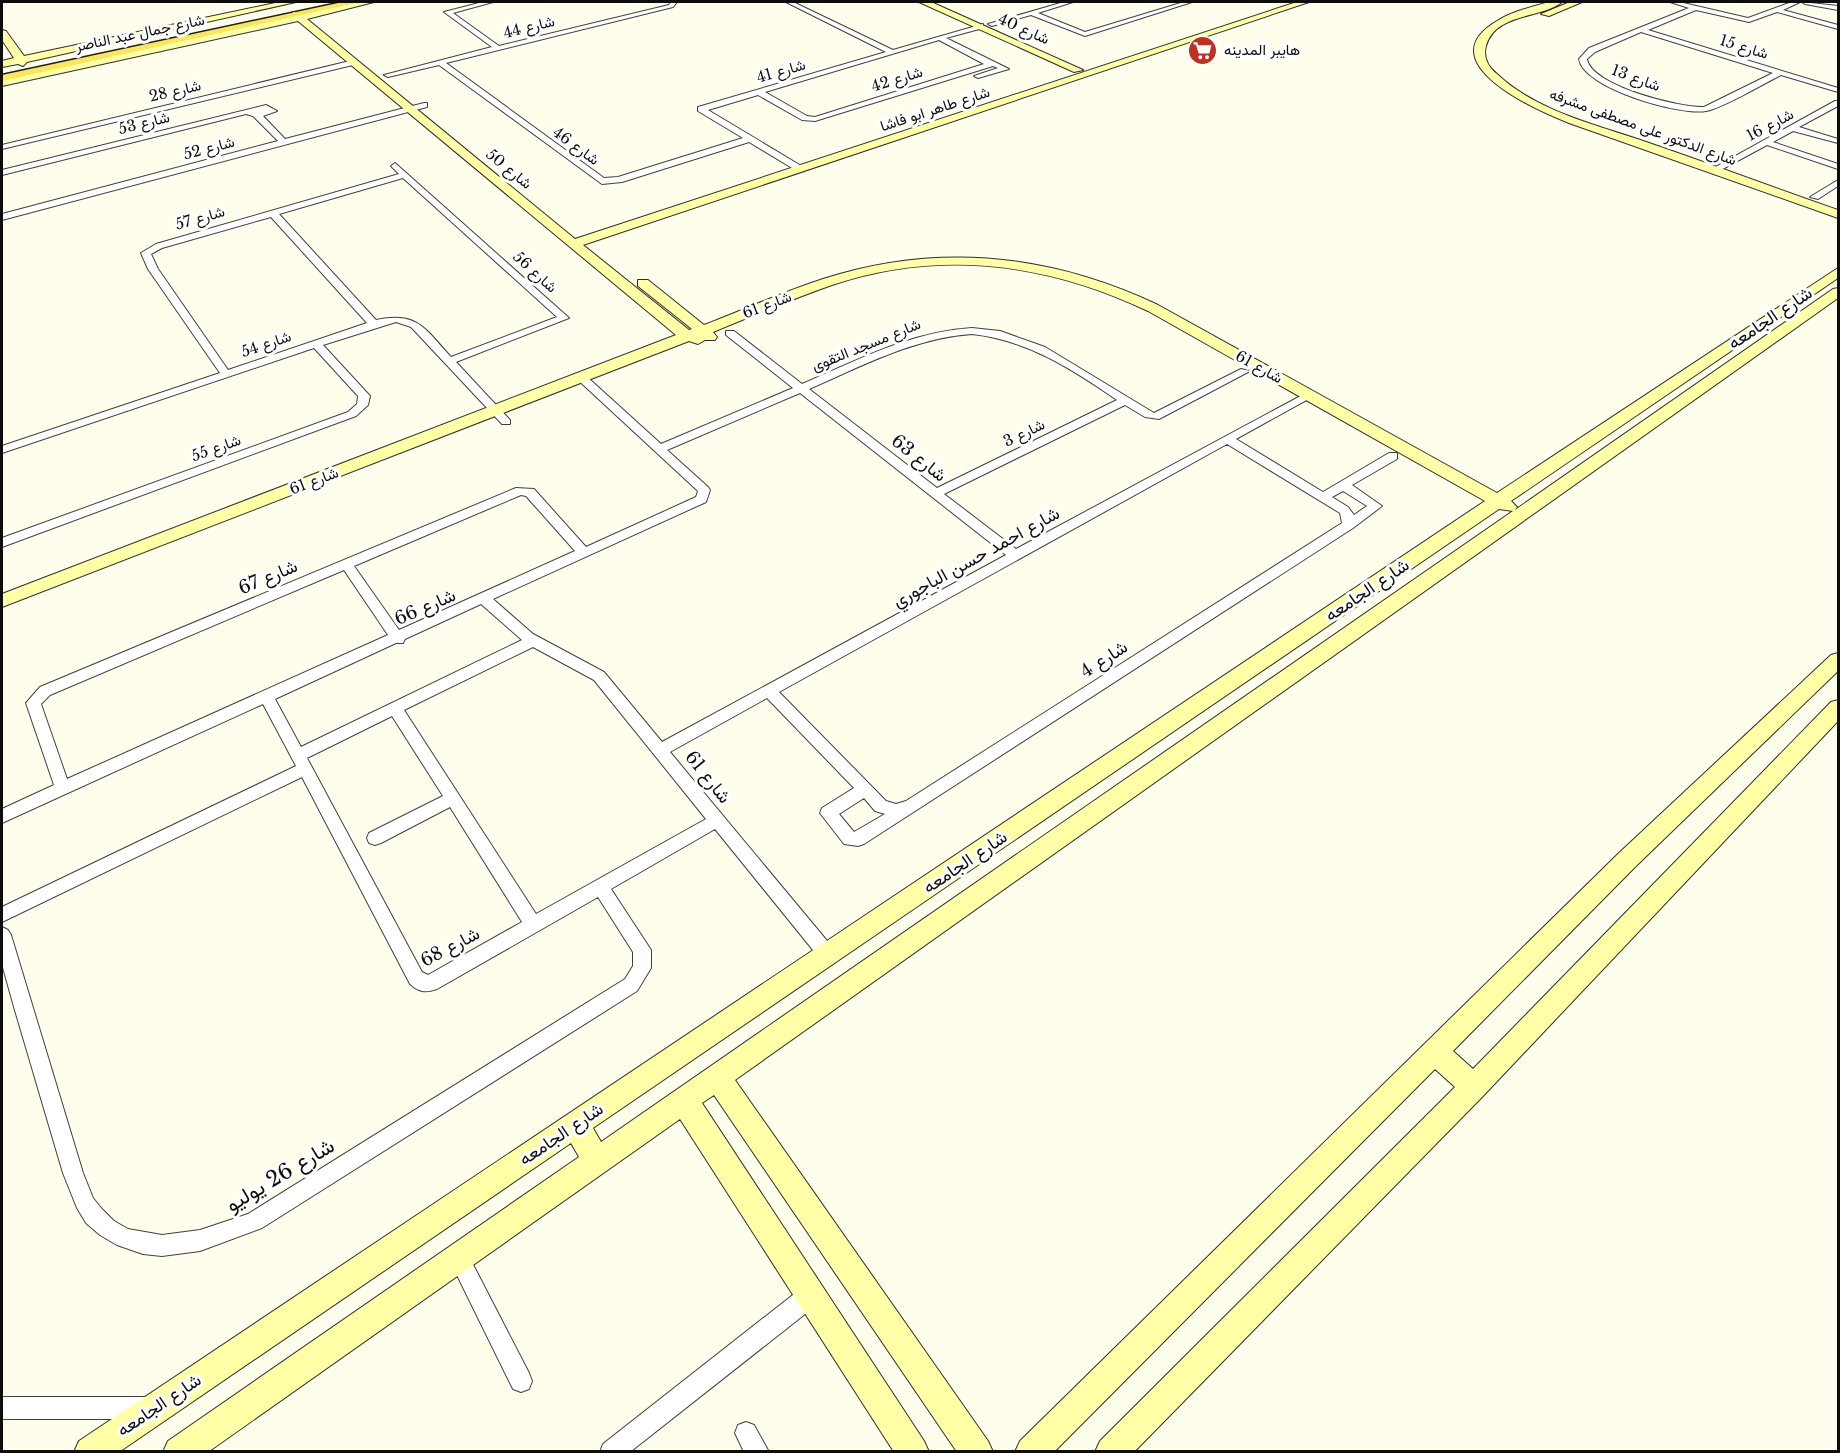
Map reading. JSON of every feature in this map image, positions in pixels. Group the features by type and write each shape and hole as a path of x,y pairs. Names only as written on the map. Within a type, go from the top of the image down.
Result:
{"main road":[{"name":"شارع جمال عبد الناصر","path":"2,80 22,68 141,37 213,27 300,8 355,2"},
{"name":"شارع جمال عبد الناصر","path":"2,65 22,68 156,45 213,27"},
{"path":"141,37 173,36 156,45"}],"street":[{"path":"22,68 300,8 369,2"},
{"path":"490,2 447,12 498,48"},
{"name":"شارع 44","path":"388,75 670,6 674,2"},
{"path":"789,2 892,52"},
{"name":"شارع 40","path":"924,2 1084,68"},
{"name":"شارع 40","path":"940,2 1084,68"},
{"path":"992,24 1070,2"},
{"path":"1031,13 1085,34 1189,2"},
{"name":"شارع طاهر ابو فاشا","path":"582,240 1084,68 1287,2"},
{"name":"شارع طاهر ابو فاشا","path":"795,167 1305,2"},
{"name":"شارع الدكتور على مصطفى مشرفه","path":"1577,2 1550,7 1499,24 1485,35 1480,55 1487,70 1496,80 1522,97 1555,112 1839,205"},
{"path":"1673,2 1749,20 1793,2"},
{"path":"1805,2 1839,8"},
{"path":"22,68 300,8"},
{"name":"شارع 50","path":"300,8 354,62 410,109 582,240"},
{"name":"شارع 50","path":"300,8 424,105 582,240 677,330 702,337"},
{"name":"شارع 13","path":"1695,8 1588,53 1583,59 1584,66 1598,78 1614,86 1684,109 1706,109 1781,72"},
{"path":"1777,10 1839,27"},
{"name":"شارع 41","path":"795,167 701,110 980,26"},
{"name":"شارع 15","path":"1641,30 1839,90"},
{"path":"2,33 22,68"},
{"path":"940,38 1005,69 981,76 965,72"},
{"name":"شارع 28","path":"2,147 354,62"},
{"name":"شارع 46","path":"440,62 602,180 619,180 749,139"},
{"name":"شارع 42","path":"759,92 812,120 990,64 990,62"},
{"name":"شارع 16","path":"1719,167 1839,103"},
{"name":"شارع 52","path":"2,217 424,105"},
{"path":"241,113 266,107 273,111 257,115 283,142"},
{"name":"شارع 53","path":"2,172 241,113 257,115"},
{"path":"1792,128 1839,141"},
{"path":"1766,142 1839,167"},
{"name":"شارع 56","path":"395,166 564,318 449,362"},
{"name":"شارع الدكتور على مصطفى مشرفه","path":"1719,167 1839,214"},
{"name":"شارع 57","path":"226,374 153,269 146,253 159,246 405,175"},
{"path":"1815,197 1839,183"},
{"path":"273,213 374,324"},
{"name":"شارع 61","path":"2,615 588,383 847,276 899,265 953,261 1003,262 1046,268 1115,289 1245,370 1302,398 1393,456 1503,512"},
{"name":"شارع 61","path":"702,337 730,333 860,283 897,275 956,269 995,270 1041,276 1085,288 1148,310 1503,512"},
{"name":"شارع الجامعه","path":"90,1452 827,954 1503,512 1794,312 1839,272"},
{"path":"634,276 702,337"},
{"name":"شارع الجامعه","path":"1794,312 1839,292"},
{"name":"شارع 54","path":"2,450 316,343 397,319 411,322 501,417"},
{"name":"شارع مسجد التقوى","path":"659,449 915,340 948,332 975,331 1002,334 1034,344 1150,416 1159,416 1245,370"},
{"name":"شارع 63","path":"730,333 1016,556"},
{"name":"شارع 55","path":"2,543 352,414 362,405 364,396 316,343"},
{"name":"شارع 66","path":"2,816 485,600 704,497 704,490 588,383"},
{"name":"شارع احمد حسن الباجوري","path":"661,750 1302,398"},
{"name":"شارع 3","path":"936,493 1126,400"},
{"name":"شارع 61","path":"2,601 501,417"},
{"path":"1227,439 1344,510 1348,515 1349,525"},
{"path":"1323,497 1393,456"},
{"name":"شارع 4","path":"864,789 828,813 850,839 858,838 911,806 1376,506 1343,485"},
{"name":"شارع 67","path":"63,789 34,706 36,696 523,490 530,492 585,554"},
{"name":"شارع الجامعه","path":"186,1449 596,1159 991,887 1503,512"},
{"path":"346,564 398,639"},
{"name":"شارع 61","path":"485,600 533,641 599,676 827,954"},
{"path":"2,915 303,762 395,708 533,641"},
{"path":"1030,1452 1628,860 1837,664"},
{"path":"770,692 864,789 888,809 911,806"},
{"name":"شارع 68","path":"267,697 420,983 431,982 718,820"},
{"path":"395,708 533,924"},
{"path":"1111,1452 1474,1087 1839,708"},
{"path":"375,838 453,798"},
{"path":"966,862 991,887"},
{"name":"شارع 26 يوليو","path":"2,935 35,1054 84,1202 100,1222 123,1237 163,1245 185,1244 208,1240 255,1221 631,985 642,968 642,950 600,886"},
{"path":"1434,1051 1474,1087"},
{"path":"717,1077 977,1452"},
{"path":"684,1100 912,1452"},
{"path":"575,1125 596,1159"},
{"path":"458,1256 522,1381"},
{"path":"611,1452 811,1295"},
{"path":"2,1408 155,1408"}],"place":[{"name":"هايبر المدينه","path":"1203,50"}]}
